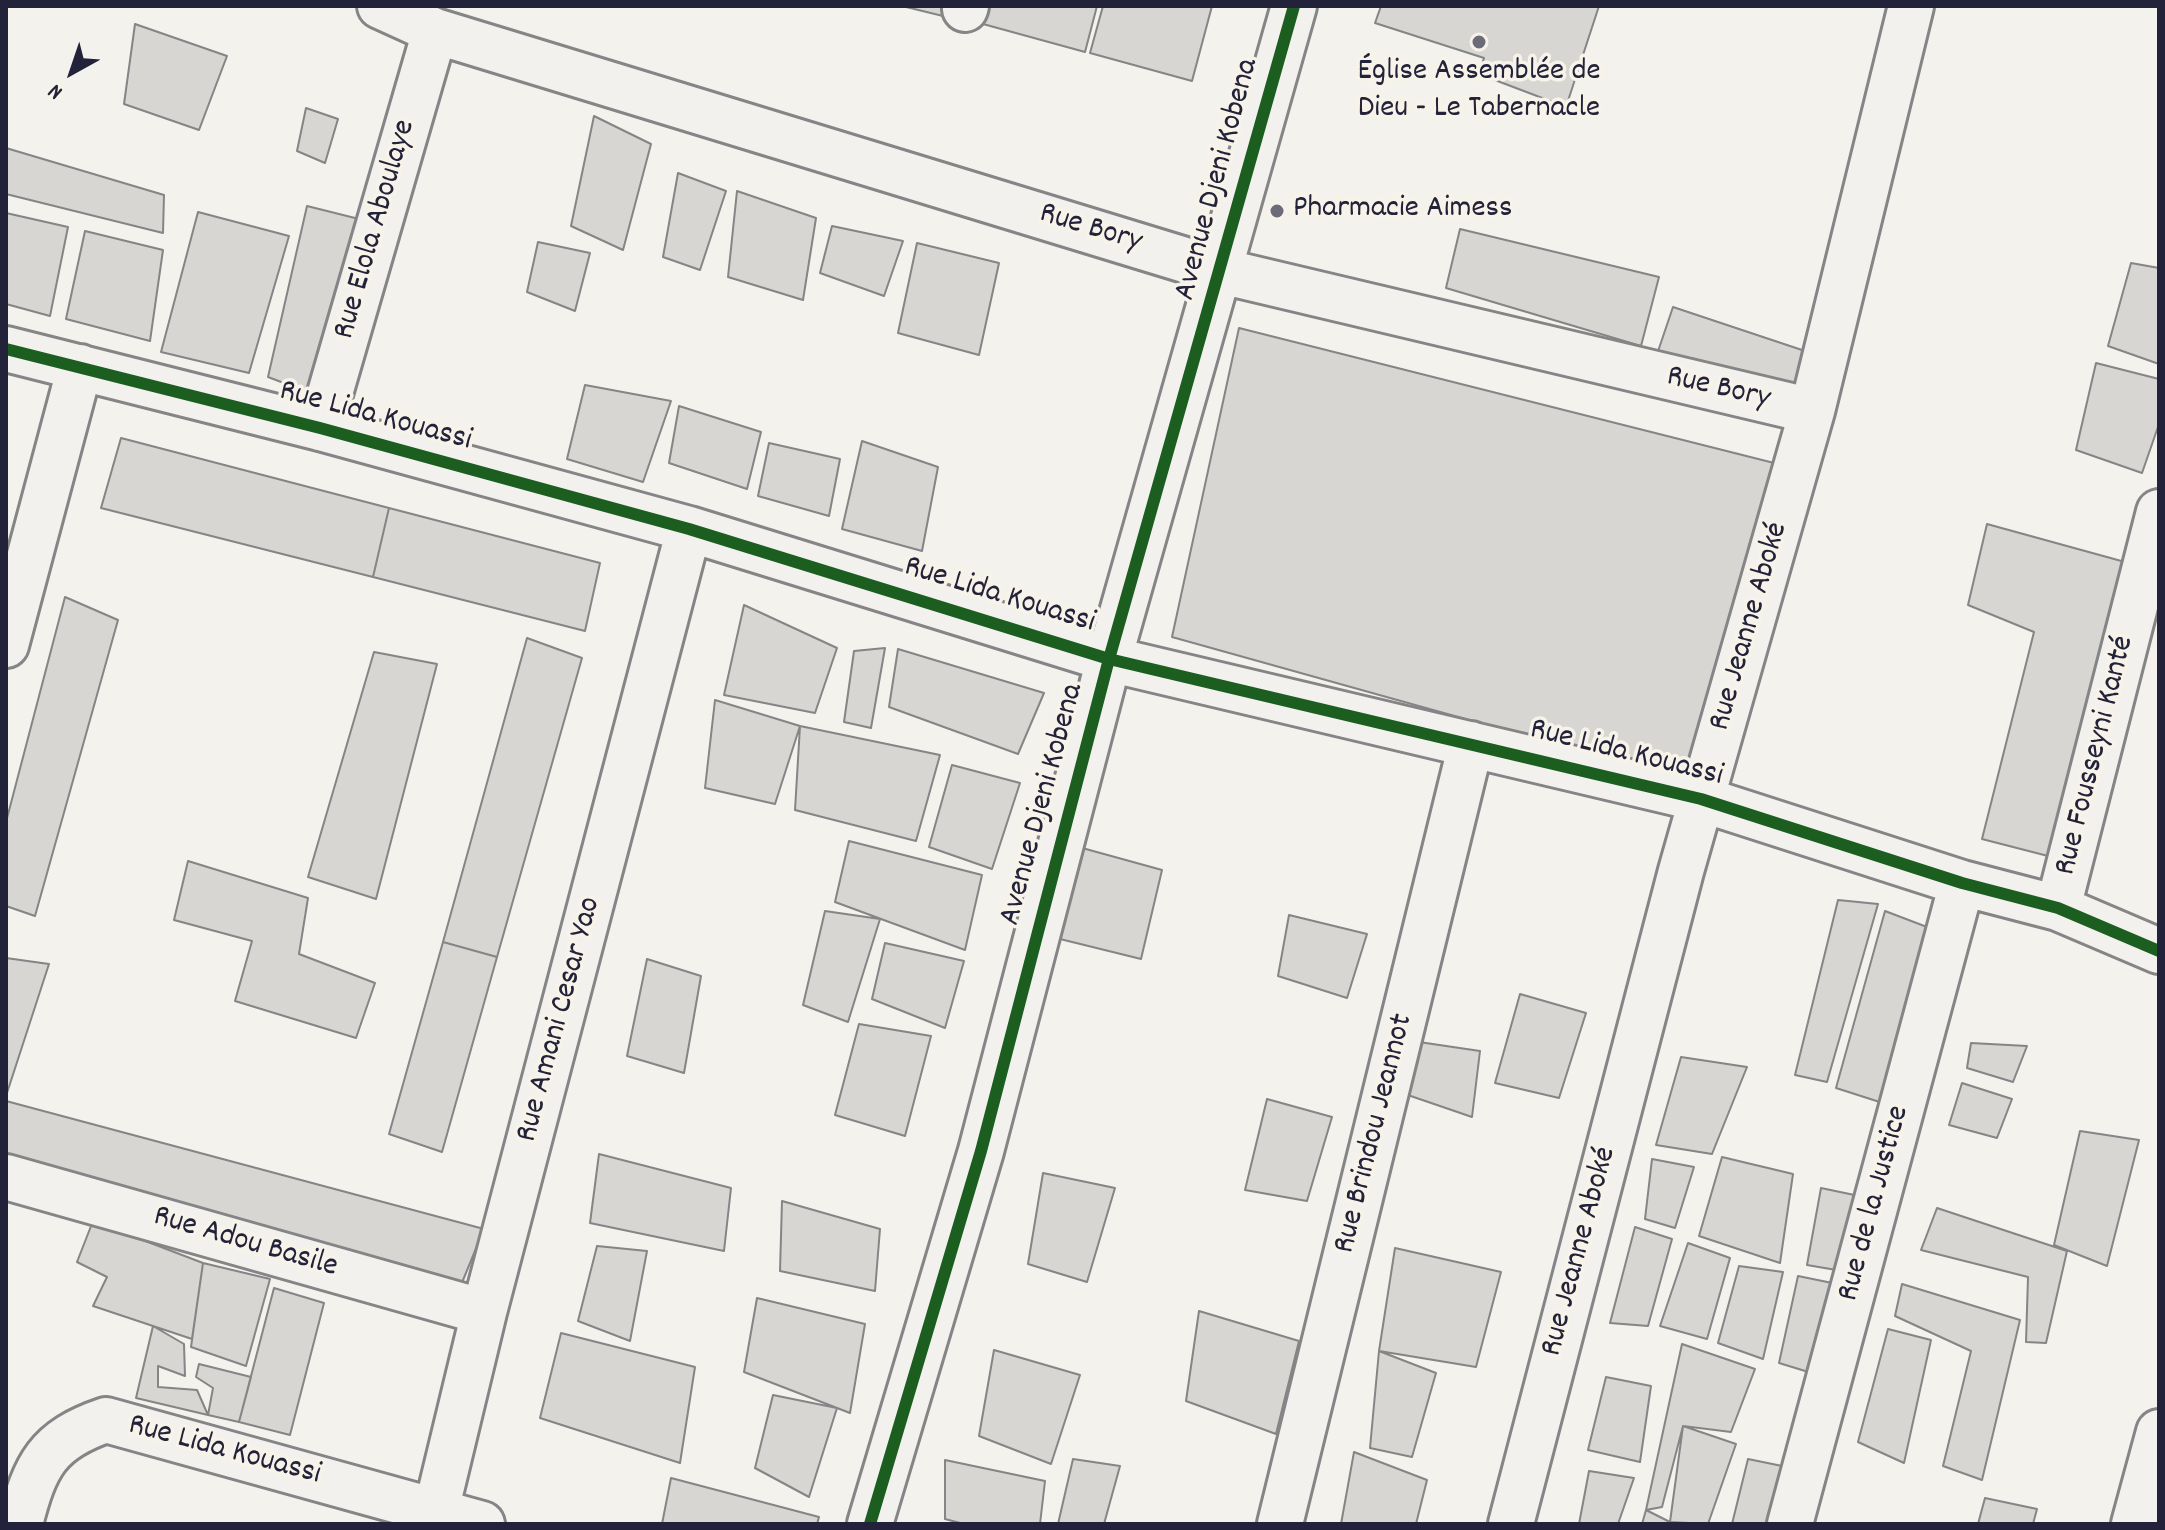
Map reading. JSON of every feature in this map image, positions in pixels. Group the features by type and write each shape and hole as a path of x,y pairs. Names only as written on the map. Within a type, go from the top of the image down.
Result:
{"street":[{"name":"Rue Bory","path":"380,6 435,31 1221,271 1812,411"},
{"name":"Avenue Djeni Kobena","path":"870,1524 981,1151 1109,659 1294,6"},
{"name":"Rue Jeanne Aboké","path":"1511,1524 1701,799 1812,411 1911,6"},
{"name":"Rue Elola Aboulaye","path":"320,428 435,31"},
{"name":"Rue Lida Kouassi","path":"6,349 320,428 689,529 1109,659 1701,799 1962,883 2058,908 2159,951"},
{"path":"6,645 80,367"},
{"name":"Rue Fousseyni Kanté","path":"2058,908 2158,521"},
{"name":"Rue Amani Cesar Yao","path":"436,1511 484,1312 689,529"},
{"name":"Rue Brindou Jeannot","path":"1280,1524 1471,744"},
{"name":"Rue de la Justice","path":"1790,1524 1962,883"},
{"name":"Rue Adou Basile","path":"6,1177 484,1312"},
{"name":"Rue Lida Kouassi","path":"20,1524 30,1486 49,1450 75,1431 106,1420 482,1524"},
{"path":"2134,1524 2159,1432"}],"building":[{"path":"902,6 945,6 943,16"},
{"path":"988,6 1097,6 1085,52 983,24"},
{"path":"1103,6 1212,6 1192,81 1090,53"},
{"path":"1381,6 1599,6 1566,107 1479,74 1484,58 1375,23"},
{"path":"135,24 227,56 199,130 124,104"},
{"path":"306,108 338,119 325,163 297,151"},
{"path":"594,116 651,144 623,250 571,226"},
{"path":"6,148 164,195 163,233 6,194"},
{"path":"678,173 726,191 700,270 663,257"},
{"path":"737,191 816,218 803,300 728,277"},
{"path":"307,206 367,221 318,396 268,377"},
{"path":"198,212 289,236 249,373 161,352"},
{"path":"6,213 68,227 50,316 6,304"},
{"path":"832,226 903,241 884,296 820,273"},
{"path":"1460,229 1659,277 1641,346 1446,288"},
{"path":"85,231 163,250 150,341 66,319"},
{"path":"538,242 590,253 575,311 527,292"},
{"path":"917,243 999,263 979,355 898,333"},
{"path":"2131,263 2159,268 2159,364 2108,346"},
{"path":"1673,307 1808,352 1795,407 1653,366"},
{"path":"1239,328 1782,465 1687,781 1172,637"},
{"path":"2096,363 2159,379 2159,424 2142,473 2076,450"},
{"path":"585,385 671,401 643,482 567,459"},
{"path":"679,406 761,432 747,489 669,463"},
{"path":"121,438 389,508 373,577 101,508"},
{"path":"862,441 938,467 922,551 842,529"},
{"path":"769,443 840,459 829,516 758,496"},
{"path":"389,508 600,563 585,631 373,577"},
{"path":"1987,524 2125,562 2048,856 1982,839 2034,632 1968,605"},
{"path":"65,597 118,620 35,916 6,906 6,822"},
{"path":"744,605 837,648 815,713 724,695"},
{"path":"527,638 582,658 497,957 443,942"},
{"path":"885,648 871,728 844,722 854,651"},
{"path":"898,649 1044,693 1018,754 889,707"},
{"path":"374,652 437,664 376,899 308,877"},
{"path":"715,700 800,726 775,804 705,788"},
{"path":"800,726 940,755 916,841 795,810"},
{"path":"952,765 1020,783 992,869 929,847"},
{"path":"849,841 982,875 965,950 835,902"},
{"path":"1075,846 1162,870 1141,959 1056,938"},
{"path":"188,861 308,898 299,954 375,983 356,1038 235,1001 252,941 174,920"},
{"path":"1838,900 1878,904 1827,1082 1795,1075"},
{"path":"825,911 880,919 848,1022 803,1005"},
{"path":"1885,911 1927,927 1889,1105 1836,1088"},
{"path":"1289,915 1367,934 1347,998 1278,976"},
{"path":"443,942 497,957 442,1152 389,1134"},
{"path":"885,943 964,961 945,1028 872,999"},
{"path":"6,958 49,964 6,1096"},
{"path":"647,959 701,976 684,1073 627,1056"},
{"path":"1520,994 1586,1013 1559,1098 1495,1083"},
{"path":"859,1024 931,1036 905,1136 835,1115"},
{"path":"1419,1042 1480,1051 1472,1117 1399,1092"},
{"path":"1971,1043 2027,1046 2013,1082 1967,1068"},
{"path":"1681,1057 1747,1067 1712,1154 1656,1145"},
{"path":"1962,1083 2012,1099 1997,1138 1949,1125"},
{"path":"1267,1099 1332,1117 1307,1201 1245,1190"},
{"path":"6,1101 484,1229 461,1285 6,1157"},
{"path":"2080,1131 2139,1140 2107,1266 2054,1245"},
{"path":"599,1154 731,1188 724,1251 590,1223"},
{"path":"1722,1157 1793,1174 1780,1263 1699,1236"},
{"path":"1652,1159 1694,1167 1675,1228 1645,1219"},
{"path":"1043,1173 1115,1188 1087,1282 1028,1264"},
{"path":"1821,1188 1864,1197 1842,1271 1807,1265"},
{"path":"782,1201 880,1229 875,1291 780,1271"},
{"path":"1937,1208 2067,1251 2046,1343 2026,1342 2028,1277 1921,1250"},
{"path":"93,1221 203,1263 192,1339 93,1306 107,1277 77,1262"},
{"path":"1635,1227 1672,1239 1648,1326 1610,1323"},
{"path":"1688,1243 1730,1258 1707,1339 1660,1326"},
{"path":"597,1246 647,1251 630,1341 578,1321"},
{"path":"1395,1248 1501,1272 1476,1367 1379,1351"},
{"path":"203,1263 270,1279 246,1366 191,1347"},
{"path":"1739,1266 1783,1272 1763,1359 1718,1343"},
{"path":"1798,1276 1842,1285 1815,1374 1779,1363"},
{"path":"1902,1284 2020,1320 1982,1480 1943,1466 1971,1351 1895,1316"},
{"path":"274,1288 324,1303 290,1435 239,1422"},
{"path":"757,1298 865,1324 850,1413 744,1372"},
{"path":"1199,1311 1299,1341 1276,1434 1186,1401"},
{"path":"153,1326 184,1344 185,1376 158,1366 158,1387 197,1390 208,1415 136,1398"},
{"path":"1888,1329 1931,1340 1904,1463 1858,1442"},
{"path":"561,1333 695,1367 680,1463 540,1418"},
{"path":"1682,1344 1755,1369 1731,1432 1683,1426 1662,1507 1646,1510"},
{"path":"994,1350 1080,1375 1051,1464 979,1436"},
{"path":"1379,1351 1436,1373 1412,1457 1370,1448"},
{"path":"199,1364 251,1377 239,1422 208,1415 213,1388 196,1377"},
{"path":"1606,1377 1651,1386 1640,1462 1588,1450"},
{"path":"773,1395 837,1408 809,1497 755,1468"},
{"path":"1683,1426 1736,1444 1708,1524 1670,1522"},
{"path":"1354,1452 1427,1480 1416,1524 1341,1524"},
{"path":"1073,1459 1120,1466 1104,1524 1058,1524"},
{"path":"1748,1459 1792,1468 1768,1524 1732,1524"},
{"path":"945,1460 1045,1481 1040,1524 964,1524 945,1519"},
{"path":"1589,1471 1634,1478 1618,1524 1579,1524"},
{"path":"671,1478 819,1517 817,1524 662,1524"},
{"path":"1985,1498 2037,1509 2033,1524 1978,1524"},
{"path":"1646,1510 1670,1522 1673,1524 1642,1524"}],"cycle path":[{"path":"870,1524 981,1151 1109,659 1294,6"},
{"path":"6,349 320,428 689,529 1109,659 1701,799 1962,883 2058,908 2159,951"}],"place":[{"name":"Église Assemblée de Dieu - Le Tabernacle","path":"1479,42"},
{"name":"Pharmacie Aimess","path":"1277,211"}]}
